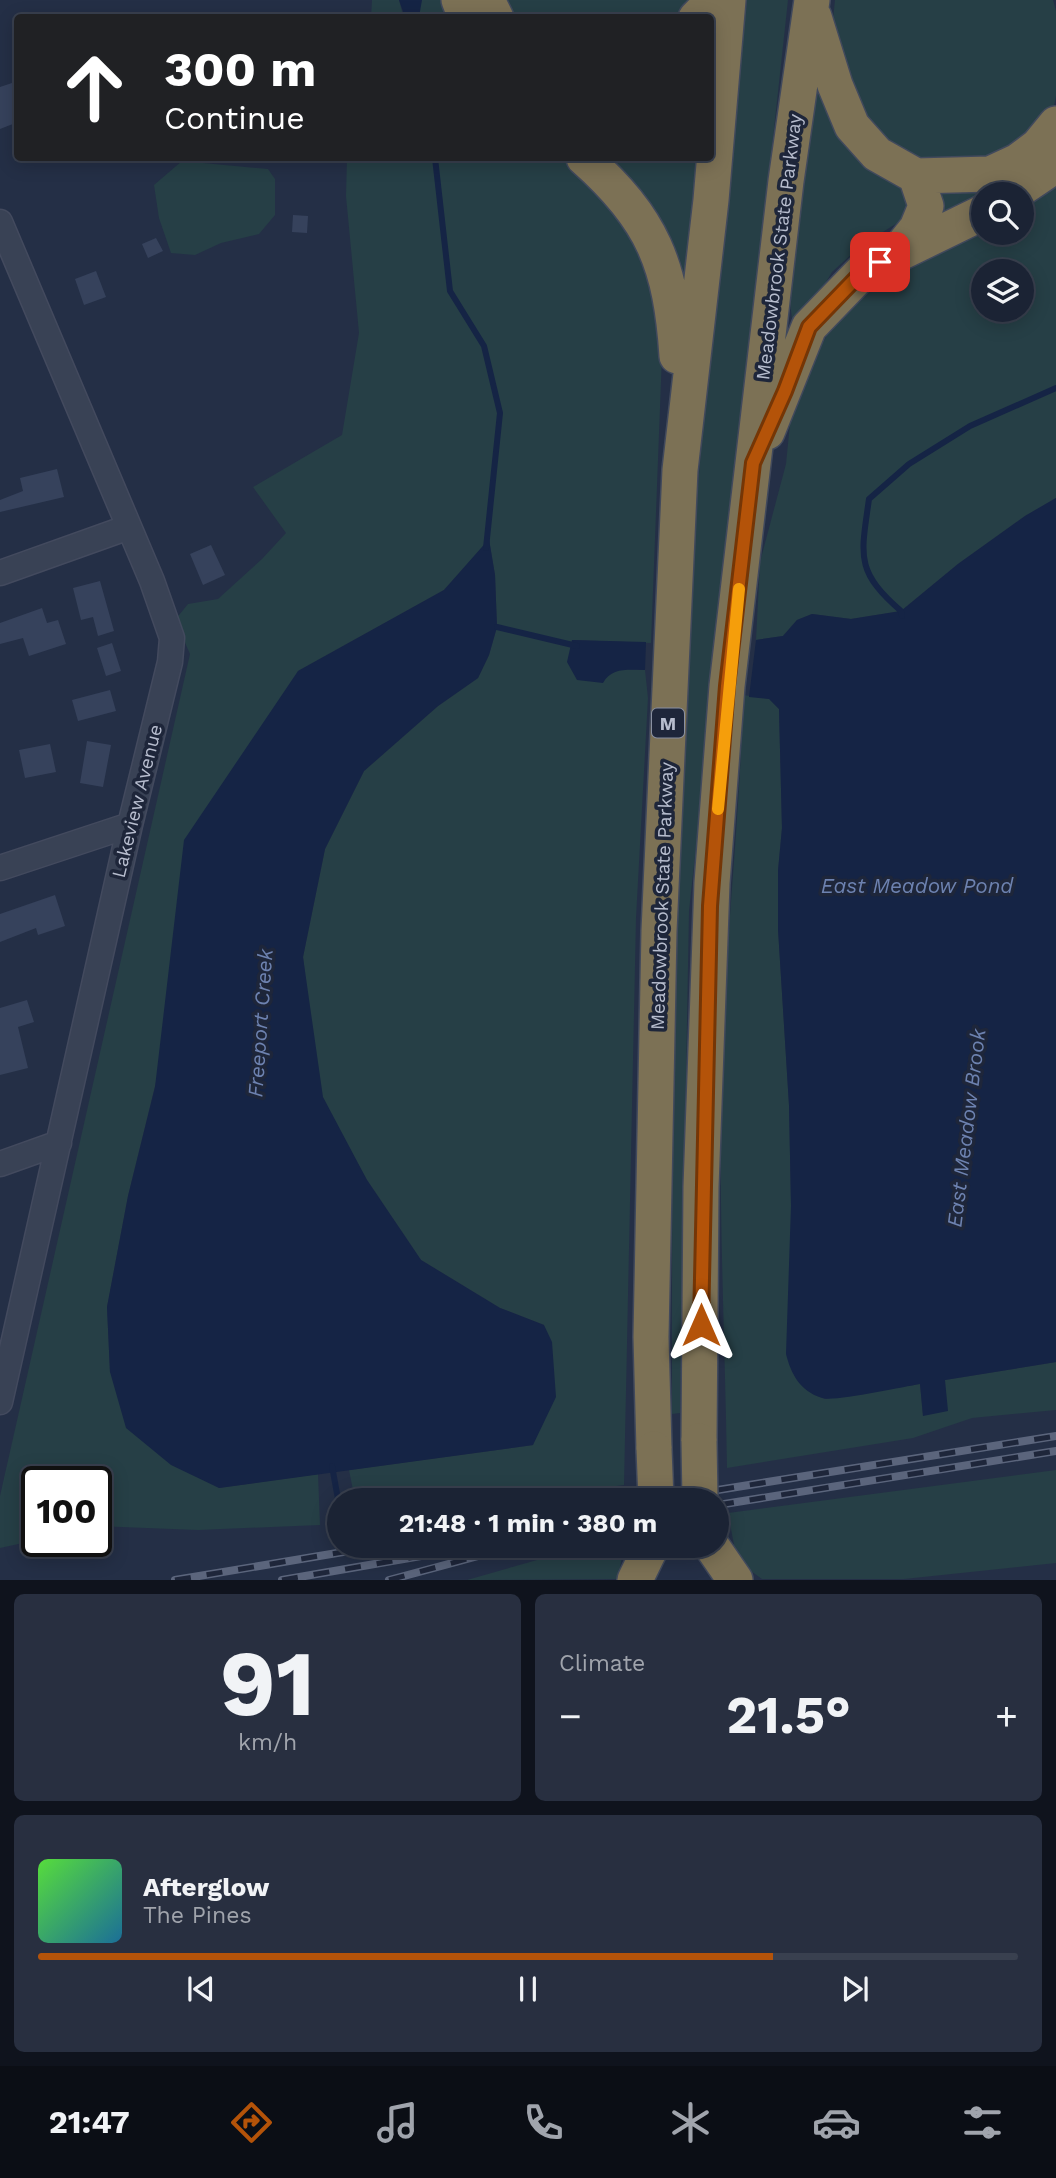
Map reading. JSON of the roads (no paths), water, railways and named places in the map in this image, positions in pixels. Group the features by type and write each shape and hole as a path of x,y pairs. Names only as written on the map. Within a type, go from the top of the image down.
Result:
{"highway":[{"path":"700,14 714,0"},
{"name":"Meadowbrook State Parkway","path":"656,1488 652,1337 659,931 683,436 711,200 728,0"},
{"path":"811,3 835,85 852,126 877,154 916,176 990,174 1018,161 1038,146 1056,124"},
{"name":"Meadowbrook State Parkway","path":"700,1488 701,1187 710,906 727,686 786,181 811,3"},
{"path":"587,161 607,178 641,218 661,257 674,305 683,436"},
{"path":"1031,182 1056,165"},
{"path":"897,253 916,228 926,206 916,176"},
{"path":"753,463 785,391 809,327 863,271 971,218"},
{"path":"635,1580 646,1558"},
{"path":"657,1558 658,1580"},
{"path":"700,1580 701,1558"},
{"path":"720,1558 735,1580"}],"street":[{"name":"Lakeview Avenue","path":"0,222 10,274 129,527 172,638 170,662 130,825 0,1402"},
{"path":"0,573 129,527"},
{"path":"0,868 130,825"},
{"path":"0,1164 59,1143"}],"water":[{"path":"399,0 422,0 420,14 404,14"},
{"name":"East Meadow Pond","path":"1056,498 1056,1362 945,1380 948,1411 923,1416 920,1384 854,1396 822,1398 802,1386 786,1354 791,1205 789,1105 778,929 778,871 782,828 779,709 769,699 749,697 756,640 783,636 797,620 812,614 851,619 901,611 958,564 1025,516"},
{"path":"489,539 495,575 497,627 489,655 478,678 438,706 364,771 325,849 303,957 323,1097 367,1180 421,1260 500,1308 544,1325 552,1342 556,1397 533,1445 219,1488 171,1465 126,1428 110,1372 107,1307 128,1196 155,1087 184,840 298,671 444,590"},
{"path":"572,640 646,642 645,670 616,672 603,683 577,680 567,662"}],"waterway":[{"name":"East Meadow Brook","path":"435,161 450,291 484,346 500,413 486,548"},
{"path":"902,616 901,611 875,585 865,561 863,549 869,499 909,464 970,426 1056,388"},
{"path":"497,627 577,646"},
{"name":"Freeport Creek","path":"332,1466 336,1488"}],"railway":[{"path":"729,1488 1056,1436"},
{"path":"729,1503 1056,1451"},
{"path":"175,1580 327,1555"},
{"path":"282,1580 410,1558"},
{"path":"389,1580 471,1558"}]}
